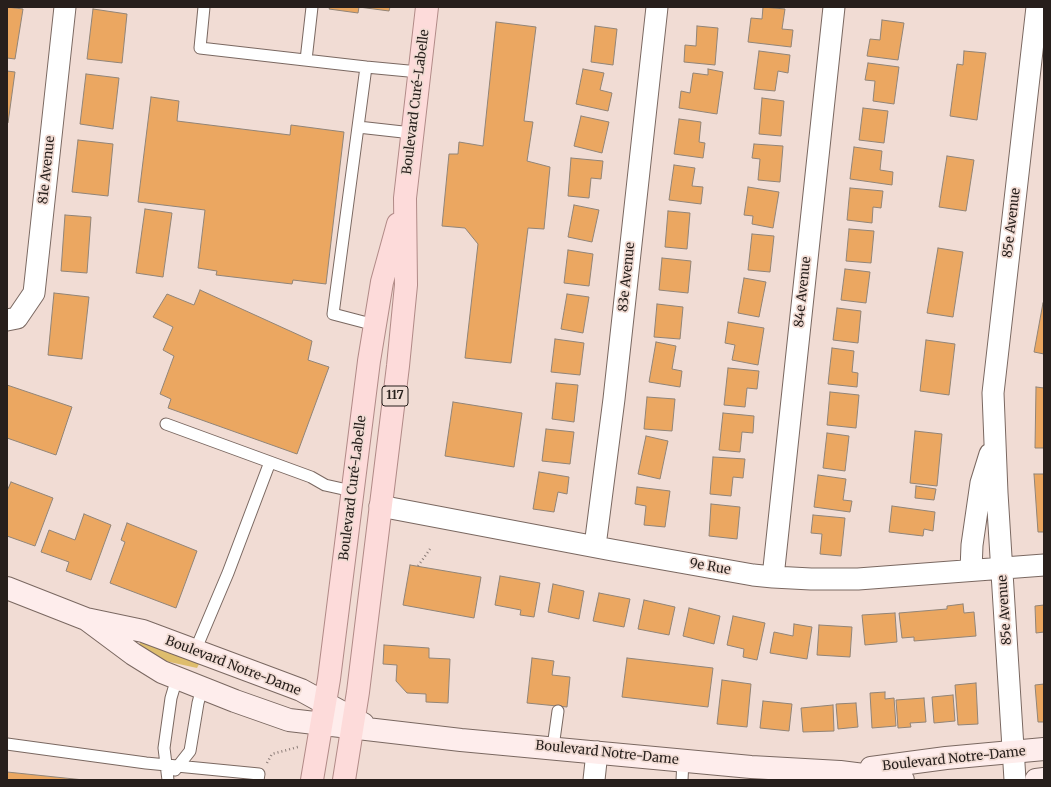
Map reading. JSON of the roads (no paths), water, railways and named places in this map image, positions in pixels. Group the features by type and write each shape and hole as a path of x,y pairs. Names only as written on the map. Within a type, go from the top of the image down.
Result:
{"main road":[{"name":"Boulevard Curé-Labelle","path":"344,780 361,725 380,506 392,418 406,285 405,198 427,7"},
{"name":"Boulevard Curé-Labelle","path":"312,780 323,714 375,325 382,282 405,198"}],"street":[{"name":"81e Avenue","path":"7,320 17,318 34,293 65,7"},
{"name":"83e Avenue","path":"595,546 613,407 657,7"},
{"name":"84e Avenue","path":"773,577 834,7"},
{"name":"85e Avenue","path":"1016,780 994,440 993,393 995,363 1037,7"},
{"name":"85e Avenue","path":"971,570 972,545 981,483 994,440"},
{"name":"9e Rue","path":"380,506 753,575 773,577 858,579 1044,564"},
{"name":"Boulevard Notre-Dame","path":"7,588 86,619 143,631 300,690 323,714"},
{"name":"Boulevard Notre-Dame","path":"86,619 133,654 177,678 289,720 323,714 361,725 598,752 682,770 766,769 840,772 903,780"},
{"name":"Boulevard Notre-Dame","path":"840,772 946,758 1044,749"},
{"path":"594,780 598,752"},
{"path":"1036,780 1044,779"}],"lane":[{"path":"204,7 200,48 419,72"},
{"path":"306,60 312,7"},
{"path":"366,67 334,314 375,325"},
{"path":"358,127 412,133"},
{"path":"166,424 311,477 325,485 352,491"},
{"path":"195,651 228,573 270,462"},
{"path":"168,779 164,748 171,698 177,678"},
{"path":"168,779 190,751 202,688"},
{"path":"554,748 558,711"},
{"path":"7,744 258,777"}]}
